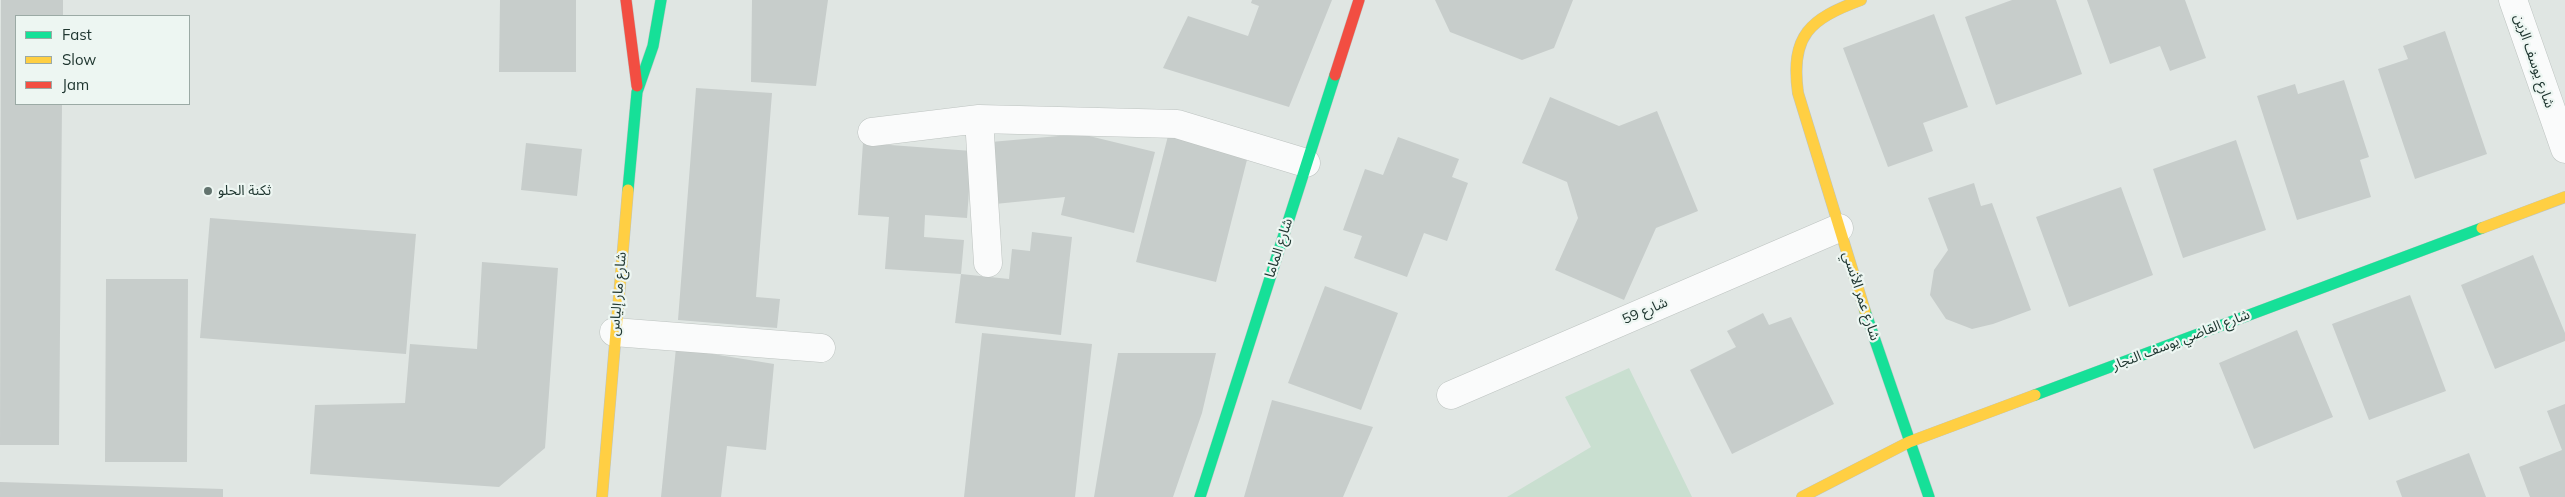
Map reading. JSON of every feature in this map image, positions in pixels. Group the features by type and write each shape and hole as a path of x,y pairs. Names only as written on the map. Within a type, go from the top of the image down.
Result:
{"main road":[{"path":"626,0 637,92"},
{"path":"637,92 653,46 661,0"},
{"name":"شارع الماما","path":"1200,497 1359,0"},
{"name":"شارع عمر الأنسي","path":"1861,0 1832,11 1817,21 1798,46 1794,72 1798,93 1839,228 1909,442 1929,497"},
{"path":"653,46 672,15"},
{"name":"شارع مار إلياس","path":"602,497 614,332 637,92"},
{"name":"شارع القاضي يوسف النجار","path":"1802,497 1909,442 2565,196"}],"street":[{"name":"شارع يوسف الزين","path":"2513,0 2565,149"},
{"path":"979,118 988,263"},
{"path":"872,132 979,118 1177,124 1306,163"},
{"name":"شارع 59","path":"1452,394 1839,228"},
{"path":"614,332 821,348"}],"green space":[{"path":"1629,368 1692,497 1507,497 1591,447 1565,397"}],"building":[{"path":"1,0 63,0 63,15 15,15 15,105 62,105 59,445 0,445"},
{"path":"500,0 576,0 576,72 499,72"},
{"path":"752,0 828,0 816,86 751,82"},
{"path":"1252,0 1332,0 1289,107 1163,68 1188,16 1248,36 1259,6 1251,3"},
{"path":"1435,0 1573,0 1554,48 1522,60 1450,32"},
{"path":"2012,0 2056,0 2082,74 1996,105 1965,17"},
{"path":"2087,0 2185,0 2206,58 2170,71 2160,46 2110,64"},
{"path":"1934,14 1968,107 1923,123 1933,151 1888,167 1843,48"},
{"path":"2445,31 2487,154 2415,179 2378,69 2408,59 2403,46"},
{"path":"2344,80 2369,157 2360,160 2371,197 2297,220 2257,96 2295,84 2298,94"},
{"path":"696,88 772,93 756,297 780,299 777,328 678,320"},
{"path":"1550,97 1619,126 1657,111 1698,211 1656,228 1624,300 1555,270 1578,218 1567,182 1522,163"},
{"path":"1170,128 1250,148 1216,282 1136,262"},
{"path":"1081,134 1155,152 1134,233 1061,215 1065,197 995,204 991,142"},
{"path":"1398,137 1459,159 1452,177 1468,183 1447,241 1424,233 1407,277 1354,258 1362,236 1343,230 1365,169 1383,175"},
{"path":"2236,140 2266,230 2183,258 2153,169"},
{"path":"526,143 582,149 577,196 521,190"},
{"path":"863,143 972,151 967,218 925,215 924,237 964,240 961,274 885,269 889,217 858,215"},
{"path":"1974,183 1981,206 1992,203 2031,310 1993,324 1972,329 1946,319 1930,295 1934,270 1948,250 1928,198"},
{"path":"2121,187 2153,275 2069,307 2036,217"},
{"path":"210,218 416,234 406,354 200,338"},
{"path":"1032,232 1072,237 1061,335 955,323 961,274 1009,279 1012,249 1030,251"},
{"path":"2533,255 2565,333 2565,341 2495,369 2461,285"},
{"path":"482,262 558,268 545,448 499,487 310,474 315,405 405,403 410,344 477,349"},
{"path":"106,279 188,279 187,462 105,462"},
{"path":"1325,286 1398,313 1361,410 1288,383"},
{"path":"2410,295 2446,391 2369,420 2332,324"},
{"path":"1763,313 1769,325 1791,317 1834,404 1732,454 1690,370 1736,347 1727,331"},
{"path":"2297,330 2333,417 2254,449 2219,363"},
{"path":"982,333 1092,344 1075,497 964,497"},
{"path":"676,348 774,364 766,450 727,446 721,497 661,497"},
{"path":"1118,353 1216,353 1202,413 1173,497 1094,497"},
{"path":"1272,400 1373,427 1343,497 1244,497"},
{"path":"2565,404 2565,497 2530,497 2519,467 2562,450 2547,411"},
{"path":"2469,453 2486,497 2402,497 2396,481"},
{"path":"0,482 223,489 223,497 0,497"}],"traffic: fast":[{"path":"637,92 653,46 661,0"},
{"path":"1200,497 1335,75"},
{"path":"628,190 637,92"},
{"path":"2035,395 2482,228"},
{"path":"1865,311 1929,497"}],"traffic: slow":[{"path":"1861,0 1829,14 1807,32 1797,57 1796,73 1798,93 1865,311"},
{"path":"602,497 628,190"},
{"path":"2482,228 2565,197"},
{"path":"1802,497 1909,442 2035,395"}],"traffic: jam":[{"path":"626,0 637,86"},
{"path":"1335,75 1359,0"}],"place":[{"name":"ثكنة الحلو","path":"208,191"}]}
